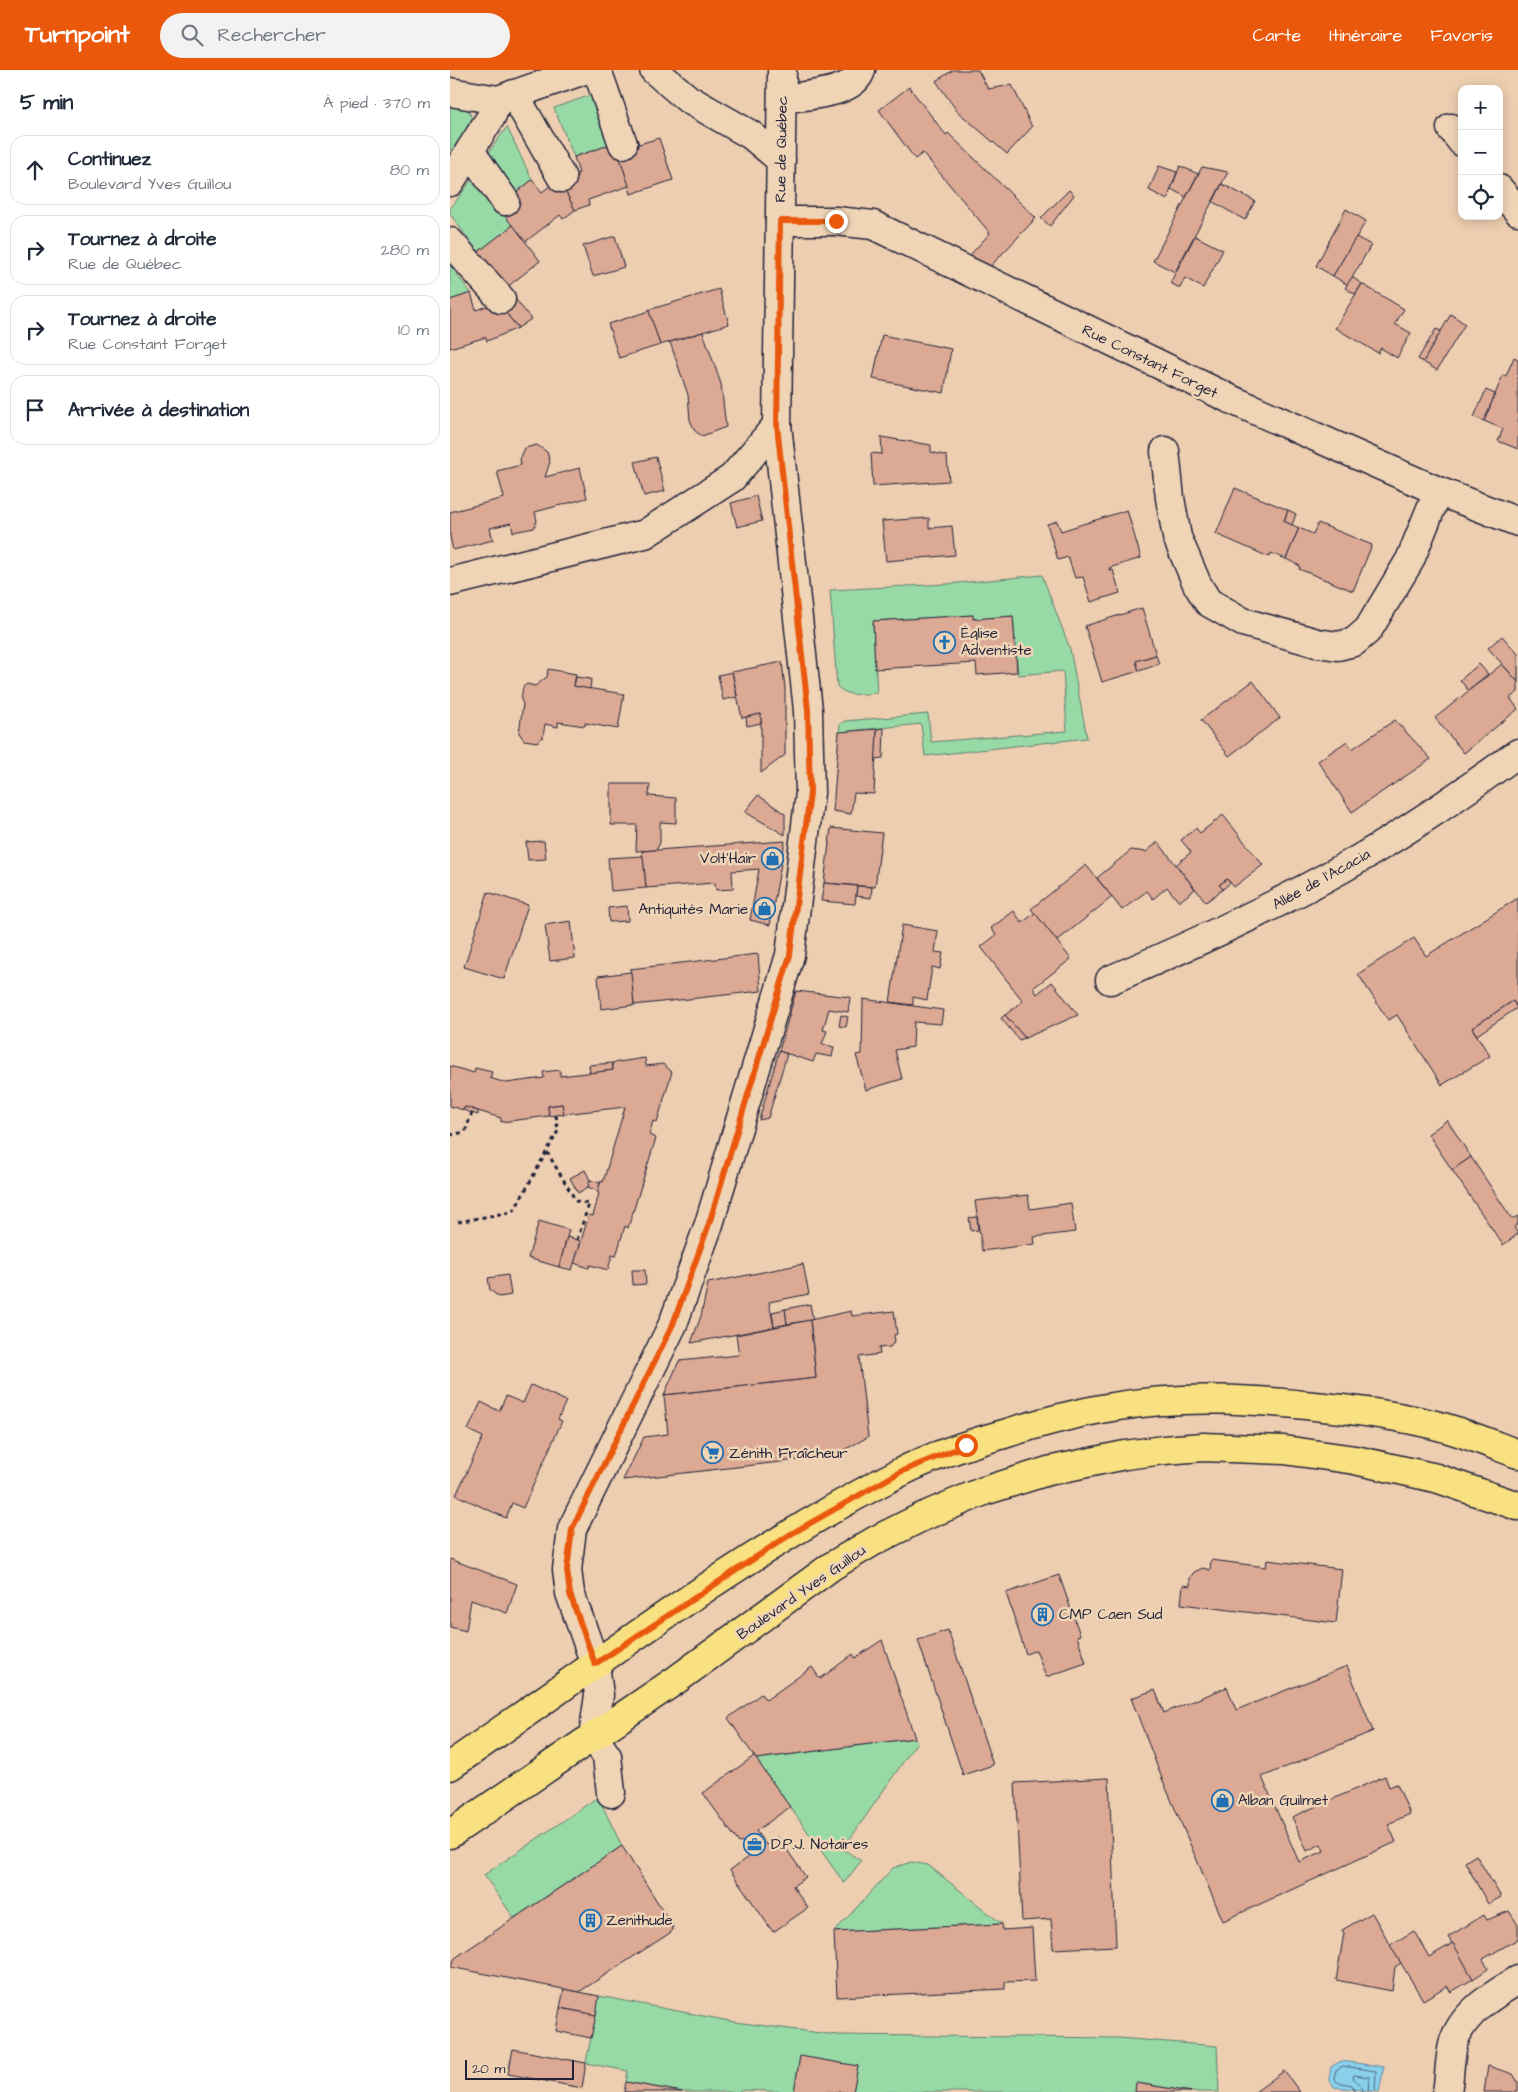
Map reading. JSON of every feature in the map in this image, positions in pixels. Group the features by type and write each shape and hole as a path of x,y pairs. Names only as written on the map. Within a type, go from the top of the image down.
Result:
{"main road":[{"path":"450,1766 595,1664 791,1534 900,1472 966,1445 1034,1425 1110,1407 1190,1400 1274,1401 1348,1409 1444,1428 1518,1454"},
{"name":"Boulevard Yves Guillou","path":"450,1834 676,1680 832,1566 876,1540 922,1517 984,1491 1048,1471 1125,1455 1164,1450 1203,1447 1284,1450 1355,1460 1436,1478 1518,1506"}],"street":[{"path":"450,92 506,97 584,70"},
{"path":"597,70 623,144"},
{"name":"Rue de Québec","path":"593,1737 599,1695 595,1664 570,1594 567,1570 572,1529 673,1324 709,1224 790,955 810,793 808,710 777,425 782,70"},
{"path":"782,99 842,90 859,77 861,70"},
{"path":"658,71 688,99 751,135 781,160"},
{"path":"450,182 491,117 506,97"},
{"path":"506,97 562,178"},
{"path":"470,151 505,201"},
{"path":"1503,194 1518,211"},
{"name":"Rue Constant Forget","path":"780,221 836,221 873,225 1228,398 1438,491 1518,522"},
{"path":"450,242 501,299"},
{"path":"450,582 645,534 732,478 777,425"},
{"path":"1165,451 1170,498 1178,537 1197,584 1208,602 1243,622 1317,643 1338,646 1354,642 1368,630 1410,560 1438,491"},
{"name":"Allée de l'Acacia","path":"1110,980 1197,943 1344,868 1438,811 1518,753"},
{"path":"593,1737 606,1756 612,1793"},
{"path":"1447,2092 1454,2041 1470,2015 1491,1996 1518,1980"}],"path":[{"path":"450,1135 465,1132 472,1113"},
{"path":"458,1222 511,1212 516,1209 558,1131 556,1115"},
{"path":"547,1152 576,1201 589,1204 577,1240"}],"green space":[{"path":"591,95 600,102 615,143 574,157 554,108"},
{"path":"450,104 466,108 474,124 456,152 450,150"},
{"path":"507,127 532,180 512,196 486,156"},
{"path":"473,178 513,225 478,252 450,214 450,209"},
{"path":"450,265 471,293 450,300"},
{"path":"1042,575 1070,649 1087,738 925,756 921,724 839,732 840,724 845,721 928,714 931,742 1067,731 1063,671 1018,675 1013,616 973,619 973,615 873,621 877,693 851,694 837,686 830,590 947,584"},
{"path":"915,1738 917,1742 843,1849 861,1861 844,1883 756,1759"},
{"path":"598,1797 622,1846 514,1918 484,1875"},
{"path":"911,1862 928,1865 1002,1924 834,1932 893,1868"},
{"path":"599,1996 735,2022 836,2035 1119,2038 1217,2046 1219,2092 1191,2092 1137,2083 1135,2092 853,2092 858,2066 800,2057 794,2092 740,2090 739,2092 682,2092 626,2082 628,2071 586,2063"}],"water":[{"path":"1341,2061 1384,2067 1379,2092 1334,2087 1329,2079 1331,2067"}],"building":[{"path":"953,70 978,70 988,89 1012,85 1032,127 1007,154 957,111 936,81"},
{"path":"909,87 946,135 948,133 1036,218 987,270 971,254 990,233 923,153 915,159 879,110"},
{"path":"659,138 673,180 631,194 616,146 637,139 639,144"},
{"path":"615,143 629,186 588,200 589,205 575,210 559,179 579,173 574,157"},
{"path":"1159,166 1177,172 1167,200 1149,190"},
{"path":"1180,166 1198,174 1186,197 1171,189"},
{"path":"1202,167 1228,172 1175,272 1153,261"},
{"path":"559,179 575,210 563,219 560,215 525,242 498,207 532,180 542,192"},
{"path":"1222,184 1255,201 1245,220 1213,202"},
{"path":"1069,190 1074,195 1050,226 1041,218"},
{"path":"1346,209 1366,221 1333,276 1316,266"},
{"path":"513,225 540,261 506,288 478,252"},
{"path":"615,236 624,267 593,276 583,246"},
{"path":"1195,236 1223,250 1203,288 1185,278 1180,288 1170,283"},
{"path":"1356,237 1371,245 1348,285 1333,276"},
{"path":"1352,277 1362,284 1355,294 1345,288"},
{"path":"1362,284 1404,309 1395,324 1411,333 1397,358 1381,348 1378,353 1335,328"},
{"path":"719,289 729,324 660,345 648,310"},
{"path":"510,292 531,319 518,328 497,302"},
{"path":"471,293 476,310 497,302 518,328 487,341 486,337 450,348 450,300"},
{"path":"649,311 660,345 619,358 608,324"},
{"path":"1451,314 1465,324 1437,370 1423,362"},
{"path":"1436,329 1441,331 1423,362 1418,359"},
{"path":"703,332 721,384 726,427 702,436 695,431 690,420 688,395 670,342"},
{"path":"882,335 951,349 944,393 873,379"},
{"path":"1514,357 1518,359 1518,449 1498,441 1503,429 1484,421 1503,375 1506,376"},
{"path":"1486,390 1495,394 1484,421 1474,417"},
{"path":"881,437 931,445 931,452 947,456 949,481 873,486 871,453 882,454"},
{"path":"537,445 547,452 550,462 545,477 580,468 587,498 535,512 537,521 534,528 513,532 511,523 490,528 493,540 453,550 450,537 450,512 504,498 497,471 521,465 520,459 525,448"},
{"path":"656,457 665,491 644,496 635,462"},
{"path":"1235,488 1288,510 1284,521 1299,528 1286,559 1271,553 1269,557 1216,534"},
{"path":"756,496 762,521 737,527 731,503"},
{"path":"1127,510 1141,558 1109,568 1110,571 1113,570 1120,593 1091,602 1083,577 1075,578 1068,557 1058,560 1047,524 1057,521 1061,531"},
{"path":"1288,510 1296,514 1292,525 1284,521"},
{"path":"929,518 929,528 952,526 955,555 886,561 882,521"},
{"path":"1318,523 1372,545 1353,591 1299,569 1300,566 1286,559 1299,528 1313,534"},
{"path":"1142,608 1156,655 1136,661 1139,671 1102,682 1085,626"},
{"name":"Église Adventiste","path":"973,615 973,619 1013,616 1017,672 977,675 976,663 875,669 873,621"},
{"path":"1502,636 1518,654 1518,682 1488,648"},
{"path":"1156,655 1159,664 1139,671 1136,661"},
{"path":"782,662 785,688 785,755 761,773 761,714 742,718 732,672"},
{"path":"1479,664 1488,674 1468,690 1460,680"},
{"path":"1502,664 1518,682 1518,692 1510,698 1518,709 1464,753 1435,718"},
{"path":"548,669 576,674 574,686 624,694 618,729 585,723 585,726 558,722 558,727 545,724 543,737 537,742 524,740 519,733 523,687 527,684 535,686 547,677"},
{"path":"732,672 737,697 723,700 718,675"},
{"path":"576,677 591,679 590,689 574,686"},
{"path":"1253,681 1280,718 1229,756 1201,720"},
{"path":"761,714 761,723 747,726 746,717"},
{"path":"1395,720 1431,759 1352,812 1318,761 1347,741 1352,749"},
{"path":"884,728 883,758 875,759 877,729"},
{"path":"877,729 874,794 854,793 851,814 833,811 839,732"},
{"path":"611,784 650,784 649,796 676,798 676,823 660,822 660,843 656,850 636,851 637,825 611,825"},
{"path":"758,795 785,814 785,835 745,812"},
{"path":"1223,815 1263,865 1234,887 1227,879 1219,885 1223,889 1206,902 1176,865 1191,852 1181,840 1196,828 1200,833"},
{"path":"831,828 882,833 875,887 824,883"},
{"path":"544,841 546,859 528,860 526,842"},
{"path":"785,841 770,925 750,920 759,869 732,871 733,889 716,890 715,883 646,888 642,851"},
{"path":"1158,842 1195,889 1179,902 1167,887 1153,899 1147,891 1122,910 1097,878 1131,850 1146,852"},
{"path":"643,856 646,888 611,891 608,858"},
{"path":"1086,865 1112,897 1057,941 1031,909"},
{"path":"1227,879 1230,883 1223,889 1219,885"},
{"path":"824,883 857,886 855,904 821,901"},
{"path":"857,886 872,887 871,898 856,896"},
{"path":"488,892 528,905 504,979 464,967"},
{"path":"1518,898 1518,1008 1513,1001 1472,1028 1490,1056 1442,1085 1397,1015 1388,1020 1358,974 1414,938 1426,956"},
{"path":"627,906 628,921 609,922 608,908"},
{"path":"1014,911 1022,923 1035,913 1071,959 1033,988 1037,994 1052,982 1078,1015 1025,1038 1005,1015 1023,1001 981,947 996,935 991,928"},
{"path":"571,921 575,958 550,961 545,925"},
{"path":"902,925 938,931 935,952 943,953 940,969 932,967 927,1000 913,997 913,1005 890,1002"},
{"path":"758,954 761,991 634,1005 630,969"},
{"path":"631,972 634,1005 601,1009 598,976"},
{"path":"796,991 850,997 848,1012 829,1009 823,1030 827,1031 822,1044 834,1047 832,1057 816,1054 813,1062 779,1051"},
{"path":"863,999 943,1010 941,1024 914,1022 913,1047 895,1050 902,1079 866,1090 856,1055 862,1054"},
{"path":"1513,1001 1517,1008 1477,1035 1472,1028"},
{"path":"841,1015 848,1017 846,1027 839,1026"},
{"path":"1005,1015 1025,1038 1019,1040 1001,1018"},
{"path":"779,1051 787,1054 768,1118 759,1120"},
{"path":"645,1058 646,1066 663,1064 672,1072 657,1122 653,1121 649,1135 656,1138 628,1228 625,1226 616,1256 612,1255 608,1270 590,1265 589,1268 574,1263 589,1215 593,1216 599,1193 597,1192 601,1181 603,1182 625,1107 564,1114 562,1104 548,1106 549,1116 501,1122 501,1118 465,1107 463,1110 450,1106 450,1066 474,1073 475,1068 492,1072 490,1078 506,1083 544,1078 543,1072 560,1070 560,1076 613,1070 612,1063"},
{"path":"612,1063 613,1070 590,1073 589,1065"},
{"path":"562,1104 564,1114 549,1116 548,1106"},
{"path":"465,1107 478,1111 478,1115 463,1110"},
{"path":"1447,1120 1471,1157 1452,1170 1428,1134"},
{"path":"1471,1157 1512,1219 1518,1216 1518,1224 1514,1227 1518,1234 1503,1245 1452,1170"},
{"path":"585,1170 590,1180 588,1187 578,1193 570,1178"},
{"path":"590,1180 600,1183 598,1191 588,1187"},
{"path":"1028,1195 1030,1209 1071,1203 1075,1232 1034,1237 1035,1244 982,1251 975,1201"},
{"path":"977,1217 978,1230 971,1231 969,1218"},
{"path":"539,1221 569,1230 559,1267 528,1258"},
{"path":"567,1237 581,1241 572,1270 559,1267"},
{"path":"803,1264 809,1294 769,1302 774,1327 691,1343 701,1316 708,1283"},
{"path":"632,1270 645,1270 646,1284 633,1285"},
{"path":"508,1275 511,1295 499,1297 490,1290 488,1278"},
{"path":"810,1304 813,1320 787,1324 785,1309"},
{"path":"785,1309 787,1324 774,1327 772,1312"},
{"path":"851,1311 852,1316 894,1311 897,1334 894,1335 895,1341 890,1347 879,1348 880,1354 859,1357 868,1437 833,1456 623,1480 644,1437 668,1434 664,1395 816,1378 810,1320"},
{"path":"810,1320 816,1378 664,1395 679,1361 739,1355 736,1335"},
{"path":"531,1385 566,1401 558,1419 562,1421 523,1508 512,1503 506,1518 456,1495 483,1437 468,1430 481,1402 499,1411 506,1396 523,1403"},
{"path":"450,1559 517,1584 507,1613 471,1600 466,1631 450,1627"},
{"path":"1211,1560 1266,1567 1267,1560 1342,1569 1336,1623 1181,1604 1183,1585 1190,1586 1190,1578 1194,1572 1203,1568 1210,1570"},
{"name":"CMP Caen Sud","path":"1059,1575 1080,1635 1077,1636 1086,1663 1046,1677 1036,1650 1026,1654 1006,1593"},
{"path":"948,1630 993,1765 963,1775 918,1640"},
{"path":"882,1640 915,1738 756,1759 728,1718 761,1694 766,1700 812,1667 820,1679 853,1654 855,1658"},
{"name":"Alban Guilmet","path":"1347,1666 1373,1731 1262,1777 1299,1862 1324,1851 1321,1844 1307,1851 1292,1817 1385,1776 1389,1787 1397,1784 1410,1814 1388,1824 1396,1842 1223,1921 1161,1776 1131,1698 1155,1690 1164,1713 1227,1687 1236,1710"},
{"name":"D.P.J. Notaires","path":"754,1756 790,1807 756,1831 766,1845 778,1837 806,1877 793,1886 808,1908 773,1932 730,1870 752,1855 742,1841 739,1843 703,1793"},
{"path":"1109,1778 1116,1946 1053,1949 1051,1919 1022,1921 1015,1783"},
{"name":"Zenithude","path":"622,1846 672,1925 673,1930 670,1933 579,1992 450,1967 455,1958"},
{"path":"1476,1855 1501,1897 1488,1904 1465,1862"},
{"path":"1509,1911 1518,1925 1518,1939 1483,1959 1488,1969 1473,1979 1448,1937 1484,1915 1487,1920"},
{"path":"1372,1913 1401,1963 1395,1967 1392,1991 1336,1980 1344,1933 1342,1930"},
{"path":"1002,1924 1003,1930 1032,1928 1035,1981 1005,1982 1005,1989 837,1997 834,1932"},
{"path":"1414,1931 1429,1957 1453,1943 1473,1979 1451,1992 1447,1986 1423,2000 1390,1945"},
{"path":"564,1989 599,1996 596,2015 560,2008"},
{"path":"560,2008 596,2015 591,2038 556,2031"},
{"path":"513,2049 586,2063 582,2088 508,2074"},
{"path":"800,2056 858,2066 853,2092 794,2092"},
{"path":"1488,2066 1513,2074 1518,2082 1518,2092 1484,2092"},
{"path":"1284,2071 1300,2092 1255,2092"},
{"path":"626,2082 682,2092 624,2092"},
{"path":"1136,2083 1191,2092 1135,2092"}],"place":[{"name":"Église Adventiste","path":"945,642"},
{"name":"Volt'Hair","path":"772,858"},
{"name":"Antiquités Marie","path":"764,909"},
{"name":"Zénith Fraîcheur","path":"713,1453"},
{"name":"CMP Caen Sud","path":"1043,1614"},
{"name":"Alban Guilmet","path":"1222,1800"},
{"name":"D.P.J. Notaires","path":"755,1844"},
{"name":"Zenithude","path":"590,1920"}],"route":[{"path":"836,221 780,221 777,425 808,710 810,793 790,955 709,1224 673,1324 572,1529 567,1570 570,1594 595,1664 682,1604 791,1534 900,1472 966,1445"}]}
